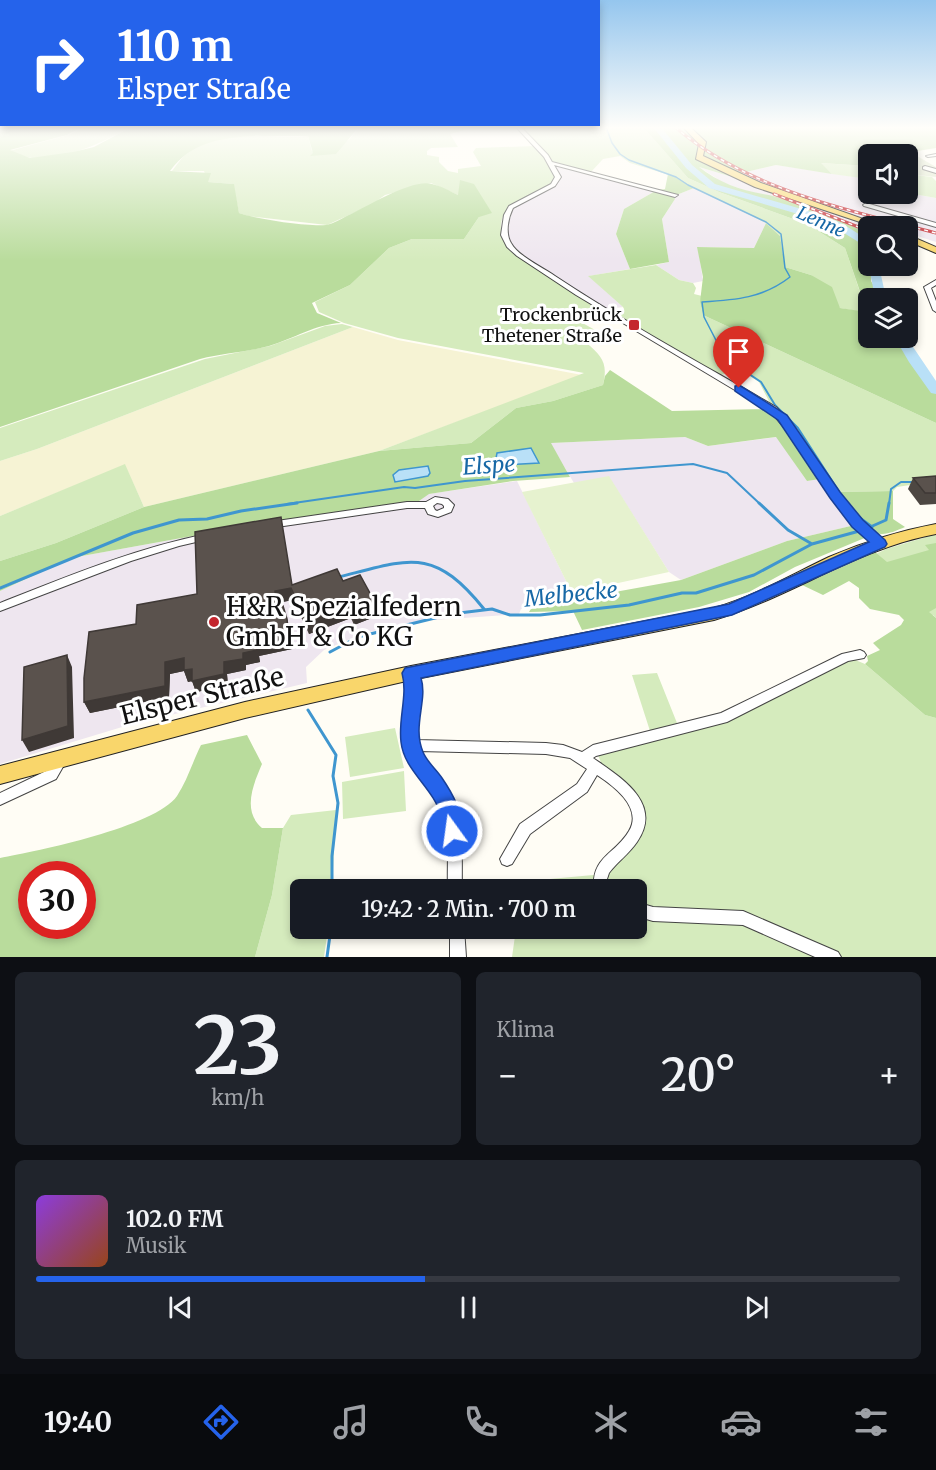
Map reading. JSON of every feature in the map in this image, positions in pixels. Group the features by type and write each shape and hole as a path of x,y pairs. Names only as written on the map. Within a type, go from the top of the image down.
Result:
{"main road":[{"path":"727,172 766,188 858,219"},
{"path":"918,242 936,250"},
{"name":"Elsper Straße","path":"0,775 200,720 411,673 732,609 875,540 936,529"}],"street":[{"path":"556,172 558,177 556,182 515,204 509,210 504,235 509,246 578,294 773,409 791,427 835,495 875,540"},
{"path":"585,172 675,195"},
{"path":"866,205 936,225"},
{"path":"936,282 927,286 936,310"},
{"path":"257,528 407,505 428,505"},
{"path":"0,607 131,555 169,543 213,536"},
{"path":"582,758 593,751 723,718 846,657 860,655"},
{"path":"411,673 414,685 409,718 411,745 417,761 436,785 451,815 454,879"},
{"path":"411,745 552,750 582,758 595,766 627,791 638,812 638,825 632,840 607,862 600,873 600,879"},
{"path":"0,799 51,776 62,758"},
{"path":"507,859 525,829 582,788 595,766"},
{"path":"647,912 743,918 833,957"},
{"path":"457,939 458,957"}],"shaded area":[{"path":"558,172 583,172 657,190 624,209 616,234 630,269 589,276 623,307 606,309 527,258 509,242 506,232 513,209 558,182 560,178"},
{"path":"706,172 729,176 748,172 820,172 858,177 858,204 918,204 918,195 936,198 936,242 918,236 918,216 858,216 858,229 793,203 763,194 755,194 724,183"},
{"path":"694,188 766,223 754,248 698,247 703,281 693,283 679,280 656,265 669,262 662,219 675,199 674,196"},
{"path":"353,327 398,340 582,375 379,451 144,507 125,465 0,516 0,461 37,449"},
{"path":"685,437 708,446 777,437 807,481 820,479 841,511 855,525 787,541 681,580 669,572 609,477 574,483 550,443"},
{"path":"517,481 572,593 573,601 521,609 519,614 420,621 365,633 324,650 306,667 307,683 132,724 0,764 0,591 71,558 270,522 419,501 428,494"}],"green space":[{"path":"0,172 211,173 208,182 234,184 239,213 307,225 329,224 391,194 424,183 439,186 458,195 460,180 474,184 492,213 479,217 464,239 412,239 389,248 350,285 312,303 317,313 341,323 314,329 269,346 200,359 0,427"},
{"path":"204,172 554,172 556,179 548,186 510,206 501,224 502,238 517,255 595,307 570,316 604,335 585,342 603,361 605,371 603,385 553,401 516,408 471,443 379,451 584,373 398,338 344,323 319,312 315,302 350,285 389,248 412,239 464,239 479,217 458,195 431,183 385,195 371,205 327,225 239,213 233,184 208,182"},
{"path":"658,172 682,172 688,178 719,192 807,224 845,248 859,288 858,311 840,308 811,275 785,267 780,236 766,223 694,188 679,178"},
{"path":"682,172 706,172 730,185 803,205 858,230 858,276 871,276 871,281 875,288 859,288 845,248 807,224 719,192 688,178"},
{"path":"715,172 748,172 729,176"},
{"path":"829,172 858,172 858,178 832,174"},
{"path":"918,172 936,172 936,177 918,175"},
{"path":"668,174 694,188 674,196 675,199 662,219 669,262 630,269 616,234 624,209 657,190 665,189"},
{"path":"918,175 932,177 936,181 936,198 918,195"},
{"path":"766,223 780,236 785,267 811,275 832,287 840,308 858,311 858,348 909,348 929,384 936,389 936,423 703,315 700,302 703,277 697,247 754,248"},
{"path":"656,265 679,280 693,283 696,288 694,294 702,296 700,302 703,315 936,423 936,481 897,487 893,491 838,492 793,424 771,405 759,382 739,369 721,375 620,317 618,313 624,309 623,307 588,276"},
{"path":"342,324 353,327 37,449 0,461 0,428 205,359 270,346 325,326"},
{"path":"610,370 672,411 768,409 783,422 820,479 807,481 776,437 708,446 685,437 551,443 570,477 513,481 429,494 419,501 270,522 71,558 0,591 0,561 56,543 144,507 379,451 471,443 516,408 553,401 603,385 605,376"},
{"path":"125,464 144,507 56,543 0,561 0,516"},
{"path":"609,476 669,572 572,593 522,492"},
{"path":"893,491 893,519 905,527 882,534 876,533 863,524 838,492"},
{"path":"855,525 867,537 795,567 749,592 699,607 582,630 573,611 529,612 532,607 681,580 787,541"},
{"path":"936,534 936,618 933,615 931,617 870,557 886,549"},
{"path":"936,543 936,608 929,612 936,618 936,718 925,715 865,664 868,661 867,656 880,650 873,643 901,625 904,620 899,615 870,609 859,598 859,588 849,581 823,595 802,585 875,552 887,562 929,550 925,545"},
{"path":"853,659 865,664 925,715 936,718 936,957 512,957 515,939 647,939 647,879 550,879 604,874 619,856 641,808 602,765 598,755 726,722"},
{"path":"657,673 677,723 650,731 632,675"},
{"path":"395,728 404,768 350,777 345,737"},
{"path":"247,735 262,764 251,798 252,814 262,828 283,828 272,895 255,957 0,957 0,858 94,836 145,818 165,807 177,796 201,745"},
{"path":"404,771 406,811 343,819 342,782"},
{"path":"336,810 333,879 290,879 290,939 327,939 324,957 255,957 272,895 283,828 291,815"}],"water":[{"path":"531,448 539,463 502,465 496,458 497,453"},
{"path":"428,466 430,473 428,476 395,482 393,475 399,470"}],"building":[{"path":"936,476 936,493 925,493 913,478"},
{"name":"H&R Spezialfedern GmbH & Co KG","path":"281,517 292,585 337,569 343,581 360,575 376,604 353,613 349,607 307,622 291,588 275,591 277,608 283,606 287,619 289,638 256,644 257,650 243,653 243,659 224,662 224,674 192,681 192,669 184,670 184,658 165,662 165,686 84,702 89,632 136,624 137,605 197,594 195,532"},
{"path":"67,655 68,726 22,740 24,667"}],"waterway":[{"path":"661,172 766,222 781,234 785,268 790,277 770,289 749,297 702,302 704,317 720,348"},
{"name":"Lenne","path":"695,172 712,186 795,209 839,226 858,237"},
{"name":"Lenne","path":"876,276 879,288"},
{"path":"719,346 734,364 761,382 775,405 798,428 847,504"},
{"name":"Lenne","path":"907,348 936,390"},
{"name":"Elspe","path":"287,504 404,487 415,488 465,481 693,464 727,473 760,504"},
{"name":"Elspe","path":"889,504 891,489 901,482 912,482"},
{"name":"Elspe","path":"0,588 133,533 179,520 207,519 241,511 297,503"},
{"name":"Elspe","path":"759,503 788,530 812,544"},
{"path":"846,503 853,513 871,527"},
{"name":"Elspe","path":"871,527 886,520 889,503"},
{"name":"Elspe","path":"812,544 863,530"},
{"name":"Melbecke","path":"330,652 358,637 451,614 492,609 510,615 540,615 629,605 682,593 696,593 754,575 812,544"},
{"path":"339,577 403,563 434,566 450,575 484,609"},
{"name":"Melbecke","path":"308,710 336,755 333,776 338,803 332,856 332,879"},
{"name":"Melbecke","path":"327,957 329,939"}],"railway":[{"path":"744,172 799,195 833,206 936,233"},
{"path":"774,194 858,227"}],"place":[{"name":"Trockenbrück Thetener Straße","path":"634,325"},
{"name":"H&R Spezialfedern GmbH & Co KG","path":"214,622"}],"route":[{"path":"452,831 451,815 436,785 417,761 411,745 409,718 414,685 411,673 714,614 750,603 807,574 879,544 835,495 783,418 773,409 739,388"}]}
